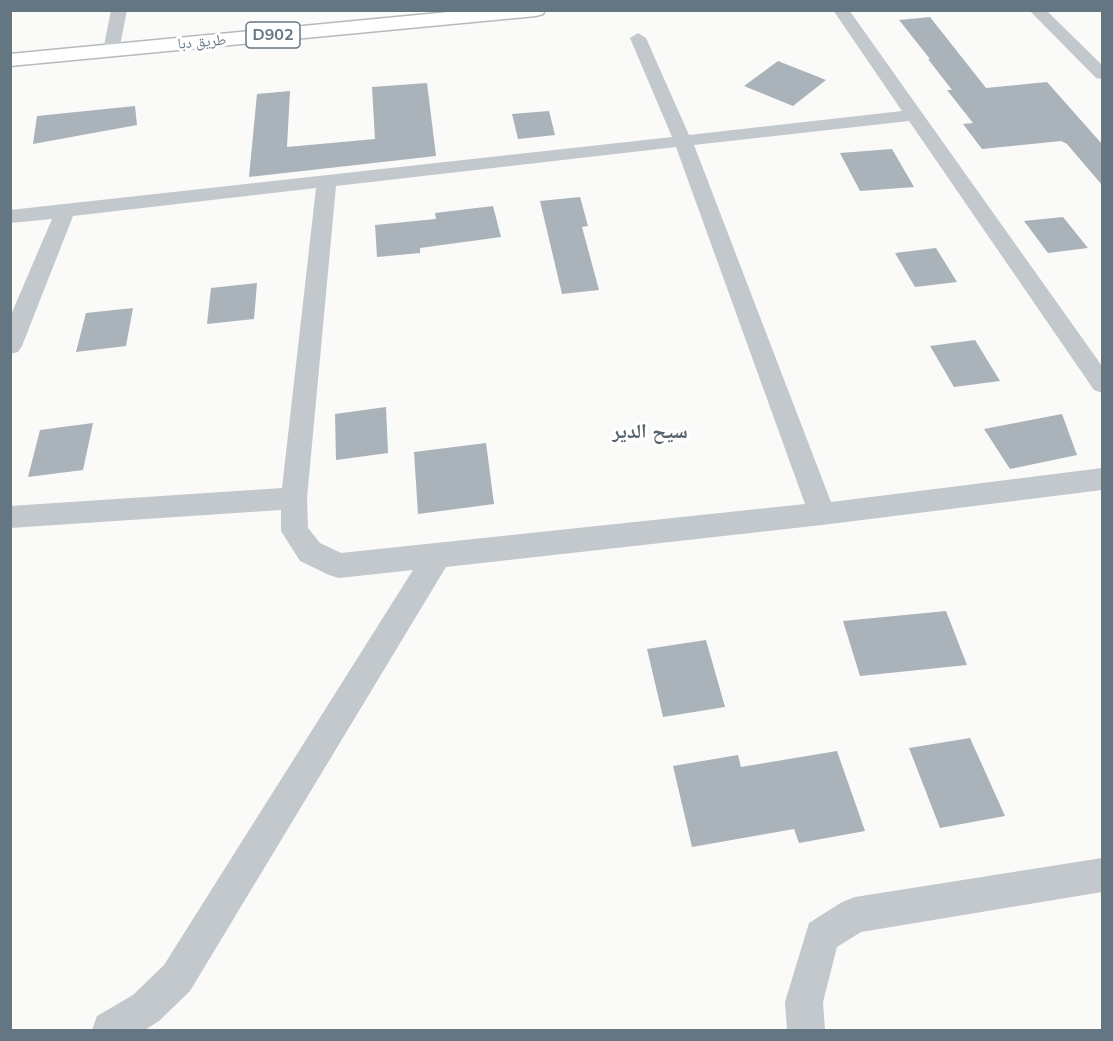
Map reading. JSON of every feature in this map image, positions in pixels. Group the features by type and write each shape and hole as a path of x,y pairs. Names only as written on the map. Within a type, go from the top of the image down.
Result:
{"main road":[{"name":"طريق دبا","path":"10,60 536,10"}],"street":[{"path":"111,51 119,10"},
{"path":"841,10 1102,384"},
{"path":"1037,10 1102,74"},
{"path":"638,38 683,141 822,514"},
{"path":"10,217 914,115"},
{"path":"327,182 294,498 295,531 310,552 339,566 822,514 1102,478"},
{"path":"10,346 65,212"},
{"path":"10,516 294,498"},
{"path":"111,1030 146,1008 177,978 438,555"},
{"path":"806,1030 804,1002 822,936 855,915 1102,875"}],"building":[{"path":"930,17 986,88 1047,82 1102,144 1102,185 1067,144 1061,141 982,149 963,124 973,123 947,90 952,90 899,20"},
{"path":"778,61 826,80 793,106 744,86"},
{"path":"427,83 436,156 249,177 257,94 290,91 287,147 375,139 372,87"},
{"path":"135,106 137,125 33,144 37,116"},
{"path":"549,111 555,135 518,139 512,114"},
{"path":"892,149 914,187 860,191 840,153"},
{"path":"580,197 588,226 582,227 599,290 562,294 540,201"},
{"path":"493,206 501,237 420,248 420,253 377,257 375,225 436,219 435,213"},
{"path":"1063,217 1088,248 1048,253 1024,221"},
{"path":"936,248 957,282 915,287 895,253"},
{"path":"257,283 254,319 207,324 211,288"},
{"path":"133,308 126,346 76,352 86,313"},
{"path":"975,340 1000,381 954,387 930,346"},
{"path":"386,407 388,453 336,460 335,414"},
{"path":"1062,414 1077,455 1010,469 984,429"},
{"path":"93,423 83,470 28,477 40,430"},
{"path":"486,443 494,504 418,514 414,452"},
{"path":"946,611 967,665 860,676 843,621"},
{"path":"706,640 725,707 663,717 647,649"},
{"path":"970,738 1005,816 940,828 909,748"},
{"path":"837,751 865,831 799,843 794,829 692,847 673,766 738,755 741,767"}],"district":[{"name":"سيح الدير","path":"650,432"}]}
